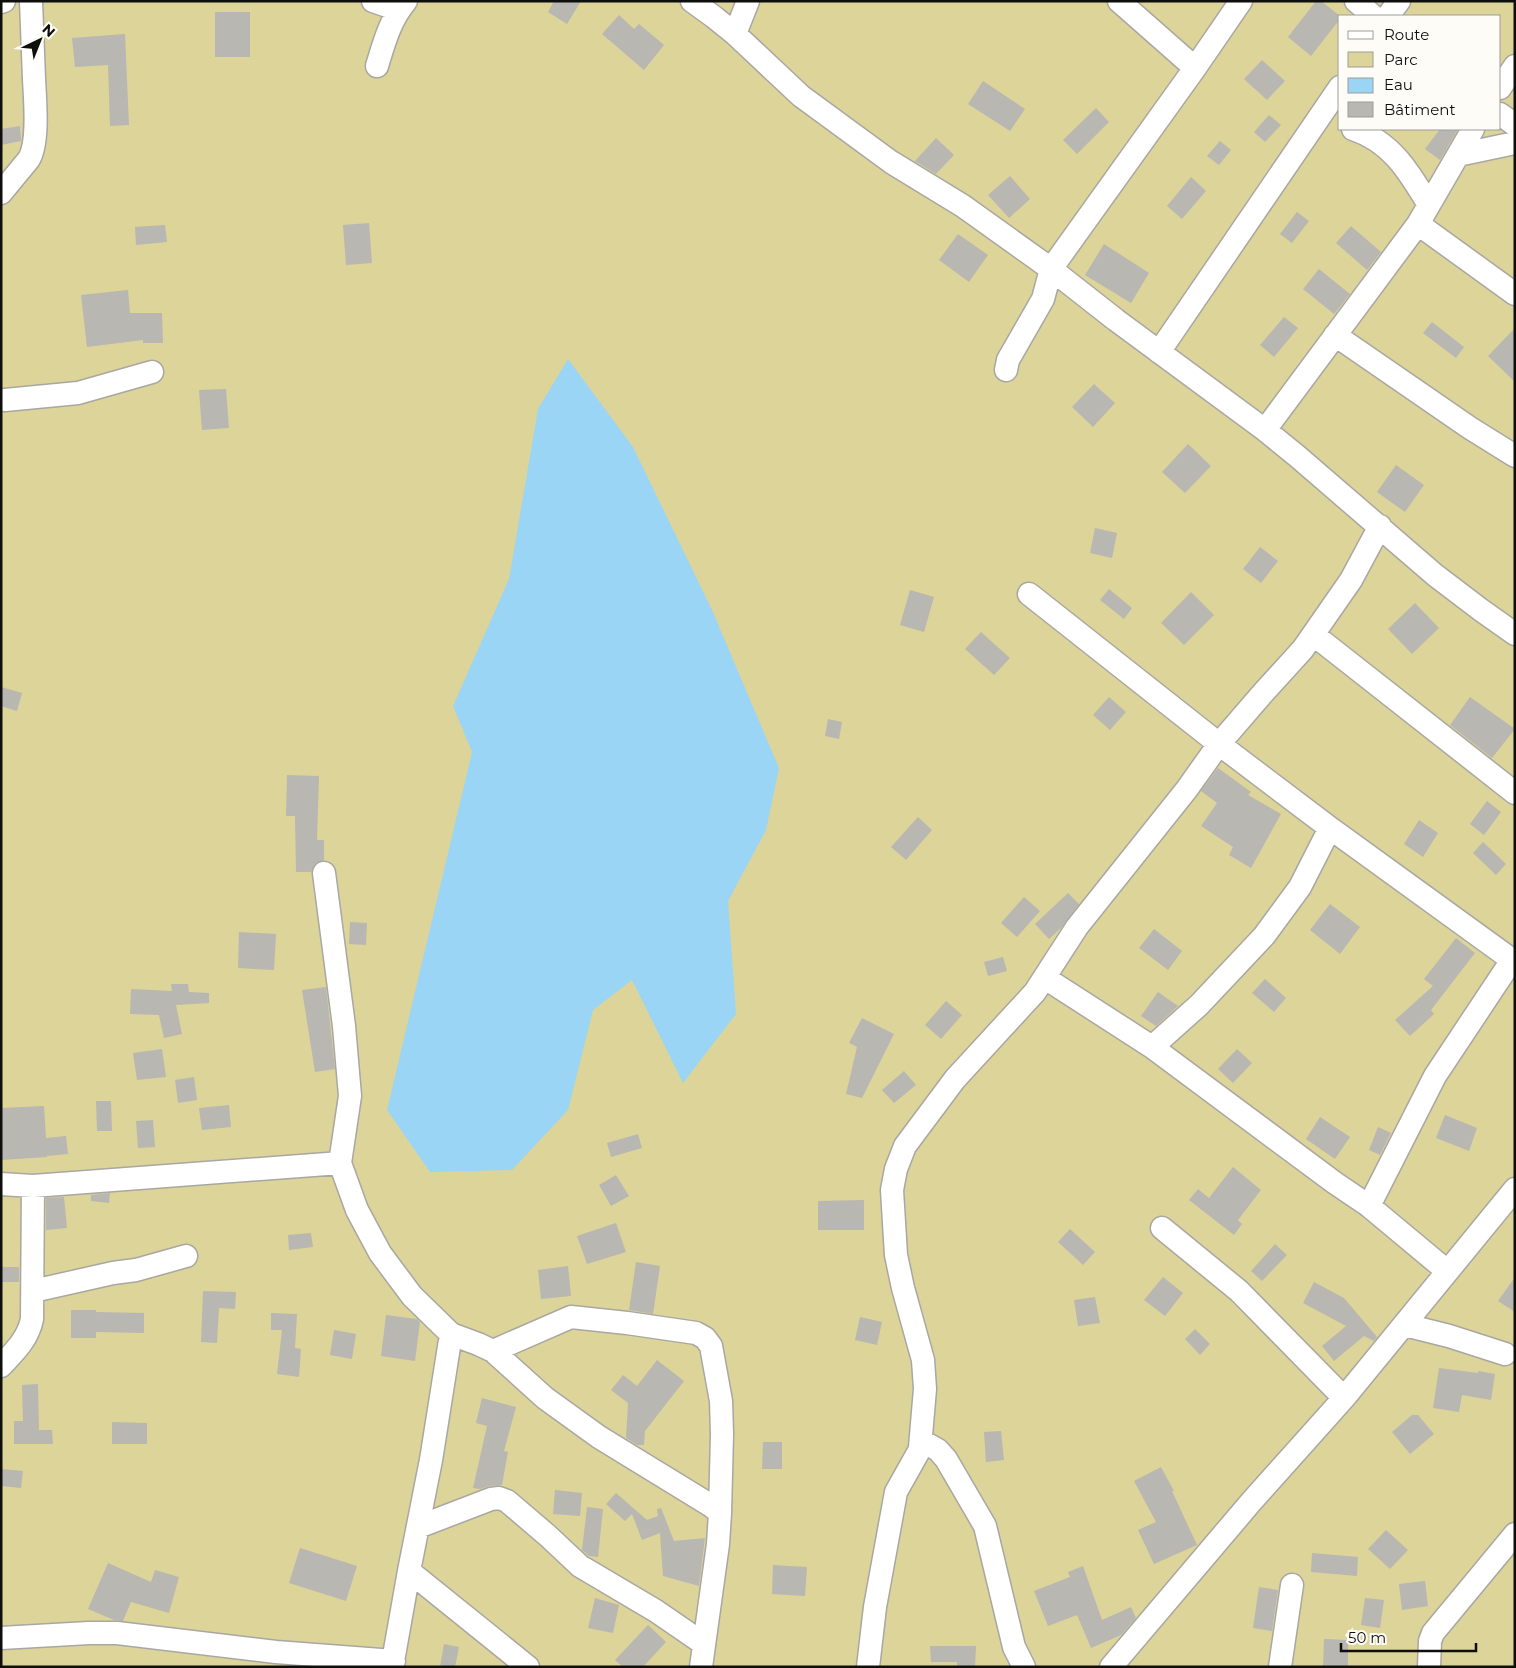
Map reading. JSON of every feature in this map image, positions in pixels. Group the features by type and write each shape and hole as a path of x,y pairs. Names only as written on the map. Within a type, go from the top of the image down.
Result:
{"street":[{"path":"1,193 29,159 34,145 35,114 31,1"},
{"path":"373,1 402,6 385,37 377,66"},
{"path":"692,1 735,34 801,96 891,162 963,206 1051,268 1264,430 1435,574 1515,634"},
{"path":"735,34 748,1"},
{"path":"1119,1 1195,68"},
{"path":"1006,370 1008,360 1043,300 1051,268 1241,1"},
{"path":"1356,1 1372,15"},
{"path":"1389,15 1399,1"},
{"path":"1501,87 1515,66"},
{"path":"1159,352 1338,89"},
{"path":"1501,115 1515,125"},
{"path":"1314,124 1338,127"},
{"path":"1356,130 1378,139 1409,172 1424,215 1515,294"},
{"path":"1264,430 1424,215 1472,130"},
{"path":"1458,155 1515,143"},
{"path":"1335,335 1470,428 1515,456"},
{"path":"3,396 78,393 152,372"},
{"path":"920,1447 925,1389 923,1360 896,1255 892,1190 896,1169 905,1146 955,1079 1035,992 1077,927 1186,789 1219,744 1314,635 1351,580 1380,526"},
{"path":"1028,594 1219,744 1330,828 1513,961 1435,1076 1369,1206"},
{"path":"1314,635 1515,793"},
{"path":"1152,1047 1199,1005 1264,936 1300,888 1330,828"},
{"path":"324,873 344,1026 350,1096 340,1163 357,1210 380,1253 412,1296 451,1334 493,1351 545,1398 599,1437 720,1513"},
{"path":"1045,978 1152,1047 1335,1183 1369,1206 1447,1271"},
{"path":"1,1184 33,1186 340,1163"},
{"path":"1,1366 30,1330 33,1291 33,1186"},
{"path":"1111,1667 1251,1502 1344,1398 1515,1189"},
{"path":"1162,1228 1239,1291 1344,1398"},
{"path":"33,1291 113,1273 136,1270 186,1256"},
{"path":"493,1351 571,1317 696,1333 705,1338 711,1346 721,1401 720,1513 718,1544 701,1667"},
{"path":"1405,1325 1505,1354"},
{"path":"1,1638 117,1633 393,1664 431,1460 451,1334"},
{"path":"868,1667 875,1607 896,1492 924,1442 938,1450 946,1459 986,1526 1014,1647 1024,1667"},
{"path":"418,1527 491,1499 499,1498 507,1501 580,1566 656,1611 704,1644"},
{"path":"1429,1667 1430,1641 1433,1634 1515,1534"},
{"path":"409,1571 528,1667"},
{"path":"1280,1667 1292,1585"}],"green space":[{"path":"1,1 1515,1 1515,1667 1,1667"}],"water":[{"path":"568,359 633,447 712,610 779,768 766,830 728,901 736,1014 683,1083 632,980 593,1010 568,1110 512,1170 430,1172 387,1110 472,752 453,706 509,579 538,409"}],"building":[{"path":"554,1 581,1 567,24 548,12"},
{"path":"1316,1 1321,1 1339,15 1338,22 1311,56 1288,37"},
{"path":"215,12 250,12 250,57 215,57"},
{"path":"619,15 634,29 639,24 664,45 644,70 602,34"},
{"path":"125,34 129,125 110,126 108,65 75,67 72,38"},
{"path":"1262,60 1285,81 1267,100 1244,79"},
{"path":"983,81 1025,109 1010,131 968,104"},
{"path":"1096,108 1109,122 1077,154 1063,140"},
{"path":"1269,115 1281,125 1265,142 1254,132"},
{"path":"20,126 21,141 1,145 1,129"},
{"path":"1439,130 1457,130 1440,160 1425,149"},
{"path":"936,138 954,155 936,174 915,161"},
{"path":"1220,141 1231,150 1219,165 1207,156"},
{"path":"1010,176 1030,199 1009,218 988,195"},
{"path":"1191,177 1206,191 1182,219 1167,206"},
{"path":"1297,212 1309,221 1292,243 1280,234"},
{"path":"369,223 372,263 346,265 343,225"},
{"path":"165,225 167,242 136,245 135,227"},
{"path":"1351,226 1381,252 1367,270 1336,243"},
{"path":"958,234 988,255 969,282 939,260"},
{"path":"1104,244 1149,273 1131,303 1085,275"},
{"path":"1319,269 1350,294 1334,314 1303,289"},
{"path":"128,290 130,313 162,313 163,343 143,343 143,340 87,347 81,295"},
{"path":"1284,317 1298,328 1274,357 1260,345"},
{"path":"1432,322 1464,347 1456,358 1423,333"},
{"path":"1515,328 1515,382 1488,356"},
{"path":"1094,384 1115,403 1093,427 1072,407"},
{"path":"226,389 229,428 202,430 199,390"},
{"path":"1188,444 1211,466 1185,493 1162,472"},
{"path":"1396,465 1424,485 1405,512 1377,492"},
{"path":"1095,528 1117,533 1112,558 1090,553"},
{"path":"1260,547 1278,561 1261,583 1243,569"},
{"path":"1109,589 1132,608 1124,619 1100,600"},
{"path":"910,590 934,597 924,632 900,625"},
{"path":"1191,592 1214,615 1184,645 1161,623"},
{"path":"1415,603 1439,628 1412,654 1388,629"},
{"path":"981,632 1010,658 994,675 965,649"},
{"path":"1,687 22,693 17,711 1,706"},
{"path":"1109,697 1126,712 1110,730 1093,715"},
{"path":"1470,697 1515,729 1492,758 1450,725"},
{"path":"828,719 842,722 839,739 825,736"},
{"path":"1218,768 1251,792 1248,795 1281,814 1251,868 1229,855 1233,847 1201,826 1217,803 1201,791"},
{"path":"287,775 319,776 317,840 324,840 324,860 316,863 311,872 296,872 295,816 286,816"},
{"path":"1487,801 1501,812 1484,835 1470,824"},
{"path":"918,817 932,830 906,860 891,847"},
{"path":"1419,820 1438,833 1423,857 1404,844"},
{"path":"1483,842 1506,864 1496,875 1473,853"},
{"path":"1068,893 1079,904 1062,927 1049,939 1035,924"},
{"path":"1024,897 1040,911 1017,937 1001,923"},
{"path":"1330,904 1360,927 1340,954 1310,930"},
{"path":"350,922 367,923 366,945 349,944"},
{"path":"1154,929 1182,951 1168,970 1139,948"},
{"path":"239,932 276,934 274,970 238,968"},
{"path":"1456,938 1475,953 1431,1010 1434,1014 1410,1036 1395,1020 1433,986 1424,979"},
{"path":"1003,957 1007,971 988,976 984,962"},
{"path":"1265,979 1286,998 1274,1012 1252,993"},
{"path":"171,984 188,984 189,992 209,993 209,1003 176,1005 182,1034 164,1038 159,1015 130,1014 131,989 172,991"},
{"path":"326,987 335,1069 315,1072 302,990"},
{"path":"1158,992 1178,1006 1156,1026 1141,1016"},
{"path":"946,1001 962,1015 941,1039 925,1025"},
{"path":"862,1018 894,1034 862,1098 846,1094 857,1047 849,1043"},
{"path":"162,1049 166,1077 137,1080 133,1053"},
{"path":"1237,1049 1252,1063 1233,1083 1218,1069"},
{"path":"904,1071 916,1085 894,1103 882,1090"},
{"path":"194,1077 197,1100 178,1103 175,1080"},
{"path":"96,1101 111,1101 112,1131 97,1131"},
{"path":"229,1105 231,1127 202,1130 199,1108"},
{"path":"44,1106 46,1138 66,1136 68,1154 1,1160 1,1108"},
{"path":"1445,1115 1477,1128 1469,1151 1436,1138"},
{"path":"1320,1117 1350,1137 1335,1159 1306,1139"},
{"path":"153,1120 155,1147 138,1148 136,1121"},
{"path":"1378,1127 1391,1133 1380,1155 1369,1150"},
{"path":"638,1134 642,1148 611,1157 607,1143"},
{"path":"1233,1167 1261,1190 1238,1220 1242,1224 1234,1235 1189,1200 1198,1189 1209,1198"},
{"path":"616,1175 629,1196 611,1206 599,1185"},
{"path":"110,1193 109,1203 91,1201 91,1195"},
{"path":"64,1197 67,1228 46,1230 46,1198"},
{"path":"864,1200 864,1230 818,1230 818,1201"},
{"path":"616,1223 626,1252 587,1264 577,1236"},
{"path":"1070,1229 1095,1252 1083,1265 1058,1242"},
{"path":"311,1233 313,1247 289,1250 288,1235"},
{"path":"1275,1244 1287,1255 1262,1281 1251,1271"},
{"path":"636,1262 660,1266 653,1314 629,1310"},
{"path":"568,1266 571,1296 541,1299 538,1270"},
{"path":"1,1267 19,1267 19,1282 1,1282"},
{"path":"1163,1277 1183,1293 1165,1316 1144,1300"},
{"path":"1515,1277 1515,1312 1498,1301"},
{"path":"1314,1282 1344,1298 1377,1337 1374,1341 1364,1336 1334,1361 1322,1346 1346,1326 1303,1303"},
{"path":"203,1291 236,1292 235,1309 219,1308 217,1343 201,1342"},
{"path":"1095,1297 1100,1323 1078,1326 1074,1300"},
{"path":"71,1310 144,1313 144,1333 96,1332 96,1338 71,1338"},
{"path":"271,1313 297,1314 295,1348 301,1349 299,1377 277,1374 282,1330 271,1330"},
{"path":"386,1315 417,1319 420,1322 415,1361 381,1356"},
{"path":"860,1317 882,1322 877,1345 855,1340"},
{"path":"1195,1329 1210,1344 1200,1355 1185,1339"},
{"path":"334,1330 356,1334 352,1359 330,1355"},
{"path":"657,1360 684,1381 645,1431 644,1445 637,1445 626,1438 628,1403 611,1390 623,1375 637,1386"},
{"path":"1439,1368 1495,1374 1491,1400 1462,1395 1459,1412 1433,1408"},
{"path":"38,1384 39,1430 52,1430 53,1444 14,1444 14,1421 23,1421 22,1385"},
{"path":"482,1398 516,1407 504,1451 508,1452 502,1485 480,1489 473,1488 487,1426 476,1423"},
{"path":"1412,1415 1418,1415 1434,1434 1410,1454 1392,1432"},
{"path":"112,1422 147,1423 147,1444 112,1444"},
{"path":"1001,1431 1004,1460 986,1462 984,1432"},
{"path":"763,1442 782,1442 782,1469 762,1469"},
{"path":"1161,1467 1174,1491 1172,1491 1197,1545 1154,1564 1138,1530 1156,1522 1134,1481"},
{"path":"1,1469 23,1471 21,1488 1,1486"},
{"path":"555,1490 582,1493 580,1516 553,1514"},
{"path":"616,1493 647,1520 658,1516 657,1509 661,1508 674,1541 705,1538 699,1586 663,1576 660,1533 642,1540 632,1514 625,1521 606,1504"},
{"path":"587,1507 603,1509 598,1557 589,1556 582,1550"},
{"path":"1386,1530 1408,1550 1390,1569 1368,1549"},
{"path":"300,1548 357,1566 346,1601 289,1583"},
{"path":"1312,1553 1358,1557 1357,1576 1311,1572"},
{"path":"108,1563 151,1582 155,1570 179,1577 169,1613 131,1602 123,1621 114,1620 88,1609"},
{"path":"773,1565 807,1567 805,1596 772,1594"},
{"path":"1083,1566 1102,1620 1131,1607 1136,1618 1121,1635 1091,1648 1077,1615 1048,1626 1034,1591 1070,1577 1068,1572"},
{"path":"1425,1581 1428,1606 1402,1610 1399,1584"},
{"path":"1259,1587 1278,1590 1272,1631 1253,1628"},
{"path":"595,1598 619,1605 613,1633 588,1628"},
{"path":"1365,1598 1384,1600 1380,1628 1361,1625"},
{"path":"648,1625 666,1642 643,1667 623,1667 615,1660"},
{"path":"1324,1639 1348,1640 1348,1667 1323,1667"},
{"path":"444,1644 459,1647 455,1667 440,1667"},
{"path":"930,1646 976,1646 975,1667 957,1667 957,1662 931,1662"}]}
